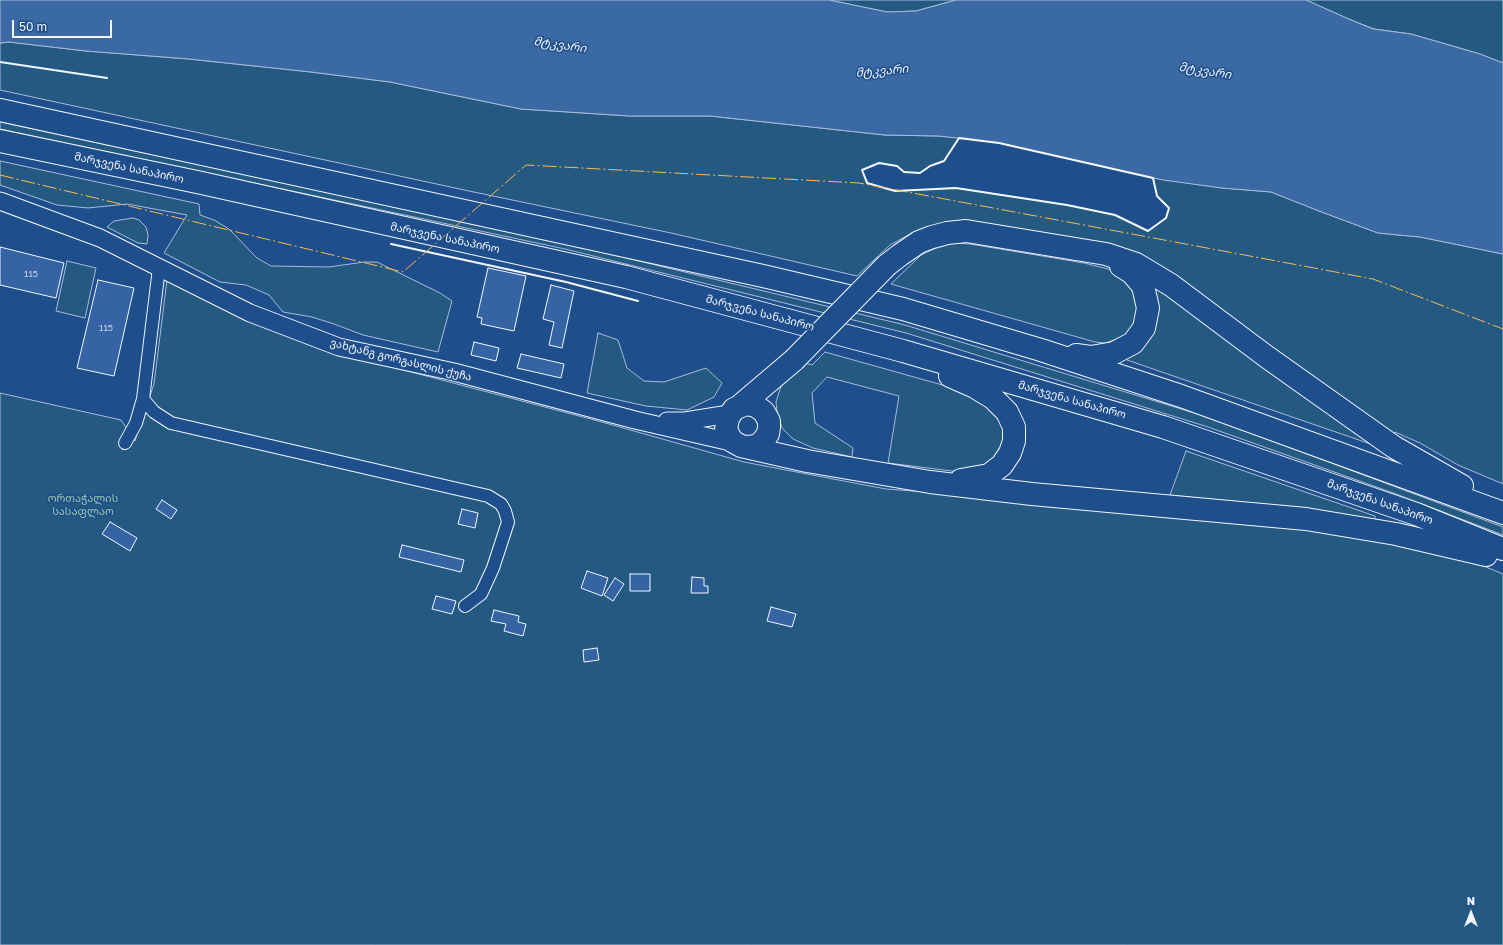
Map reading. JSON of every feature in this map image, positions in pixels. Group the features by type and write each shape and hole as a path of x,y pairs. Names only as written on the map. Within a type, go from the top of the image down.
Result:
{"highway":[{"path":"0,110 763,276 903,309 1041,350 1181,396 1503,512"},
{"name":"მარჯვენა სანაპირო","path":"0,141 197,182 626,277 903,351 1163,427 1416,514 1503,549"},
{"path":"1503,507 1448,479 1394,447 1267,357 1171,285 1136,264 1106,254 966,231 947,233 919,242 900,255 887,266 794,360 735,410 726,421 726,430 730,438 741,445 807,461 930,482 1032,494 1306,518 1396,534 1475,551 1503,559"},
{"path":"1041,350 1091,357 1114,353 1133,343 1144,328 1148,308 1143,286 1132,273 1120,266 1081,250"},
{"path":"903,351 931,368 975,387 993,398 1007,412 1014,427 1014,441 1010,453 1002,465 988,475 970,479 930,482"},
{"path":"741,445 756,446 761,443 768,434 767,401 769,394 794,360"},
{"path":"735,410 746,404 756,406 764,412 778,442 807,461"}],"street":[{"name":"ვახტანგ გორგასლის ქუჩა","path":"0,201 100,238 250,313 339,347 461,374 635,420"},
{"path":"125,443 136,423 144,399 159,268"},
{"path":"144,399 154,412 172,423 488,496 501,504 506,511 508,522 493,568 481,594 465,606"},
{"path":"635,420 685,421 735,410"},
{"path":"635,420 741,445"}],"green space":[{"path":"829,0 956,0 916,11 887,12"},
{"path":"1306,0 1503,0 1503,63 1480,54 1411,34 1374,29"},
{"path":"9,42 86,51 189,59 390,82 521,109 630,116 710,116 885,135 959,138 944,161 930,166 920,173 904,172 897,166 880,163 862,170 868,183 895,191 956,188 1067,205 1115,215 1148,231 1166,218 1169,208 1157,196 1153,178 1222,188 1271,192 1378,233 1420,237 1503,254 1503,484 1458,465 1420,443 1395,432 1393,437 1111,244 971,221 942,224 912,233 890,245 857,276 671,233 0,90 0,43"},
{"path":"0,122 564,243 905,325 1211,418 1503,527 1503,535 1396,494 1208,427 906,333 565,249 0,129"},
{"path":"0,161 199,204 200,215 214,220 229,229 257,258 271,266 329,267 364,262 377,262 440,293 452,301 438,352 363,335 312,317 283,312 269,295 246,285 220,282 164,253 187,215 127,204 88,208 57,205 0,185"},
{"path":"133,218 139,220 146,227 148,235 147,244 138,243 107,227 114,221"},
{"path":"954,243 970,244 1084,263 1116,271 1133,282 1142,306 1132,334 1105,343 1095,342 891,284 921,255"},
{"path":"67,261 96,268 85,318 56,311"},
{"path":"1146,277 1385,449 1127,360 1124,357 1137,350"},
{"name":"ორთაჭალის სასაფლაო","path":"167,280 331,351 602,422 744,462 886,489 1289,520 1446,555 1486,567 1503,574 1503,945 0,945 0,393 121,420 135,441 154,384"},
{"path":"598,333 618,340 627,368 644,381 664,382 706,368 722,383 714,397 687,410 646,406 587,393"},
{"path":"825,352 971,393 1011,428 999,463 968,473 888,463 899,396 827,377 812,393 815,423 853,448 852,457 813,448 793,439 782,428 777,412 776,402 781,386 801,362 812,365"},
{"path":"1186,451 1375,516 1375,521 1320,511 1170,495"}],"water":[{"name":"მტკვარი","path":"0,0 829,0 887,12 916,11 956,0 1306,0 1373,29 1411,34 1480,54 1503,63 1503,254 1420,237 1378,233 1271,192 1222,188 1163,180 999,143 939,136 885,135 710,116 630,116 521,109 390,82 189,59 86,51 9,42 0,43"}],"building":[{"path":"0,247 64,263 56,298 0,285"},
{"path":"488,268 526,276 514,331 481,324 482,318 477,317"},
{"path":"98,280 134,288 114,376 77,368"},
{"path":"551,285 574,291 562,348 549,345 554,322 543,319"},
{"path":"474,342 499,348 496,361 471,355"},
{"path":"521,354 564,364 561,378 517,368"},
{"path":"162,500 177,510 171,519 156,509"},
{"path":"462,509 478,513 475,528 458,524"},
{"path":"110,522 137,538 130,551 102,534"},
{"path":"402,545 464,560 461,572 399,557"},
{"path":"587,571 608,578 602,596 581,588"},
{"path":"630,574 650,574 650,591 630,591"},
{"path":"692,577 704,578 704,586 708,586 708,593 691,593"},
{"path":"615,578 624,584 613,601 604,595"},
{"path":"436,596 456,601 452,614 432,609"},
{"path":"771,607 796,614 792,627 767,621"},
{"path":"494,610 519,616 518,622 526,624 523,636 504,631 506,624 491,621"},
{"path":"597,648 599,660 584,662 583,650"}],"wall":[{"path":"0,62 107,78"},
{"path":"959,138 999,143 1153,178 1157,196 1169,208 1166,218 1148,231 1115,215 1067,205 956,188 895,191 867,183 862,170 879,163 897,166 904,172 920,173 930,166 944,161 959,138"},
{"path":"391,244 566,282 638,301"}],"power":[{"path":"0,175 403,272 526,165 859,183 1373,279 1503,329"}]}
